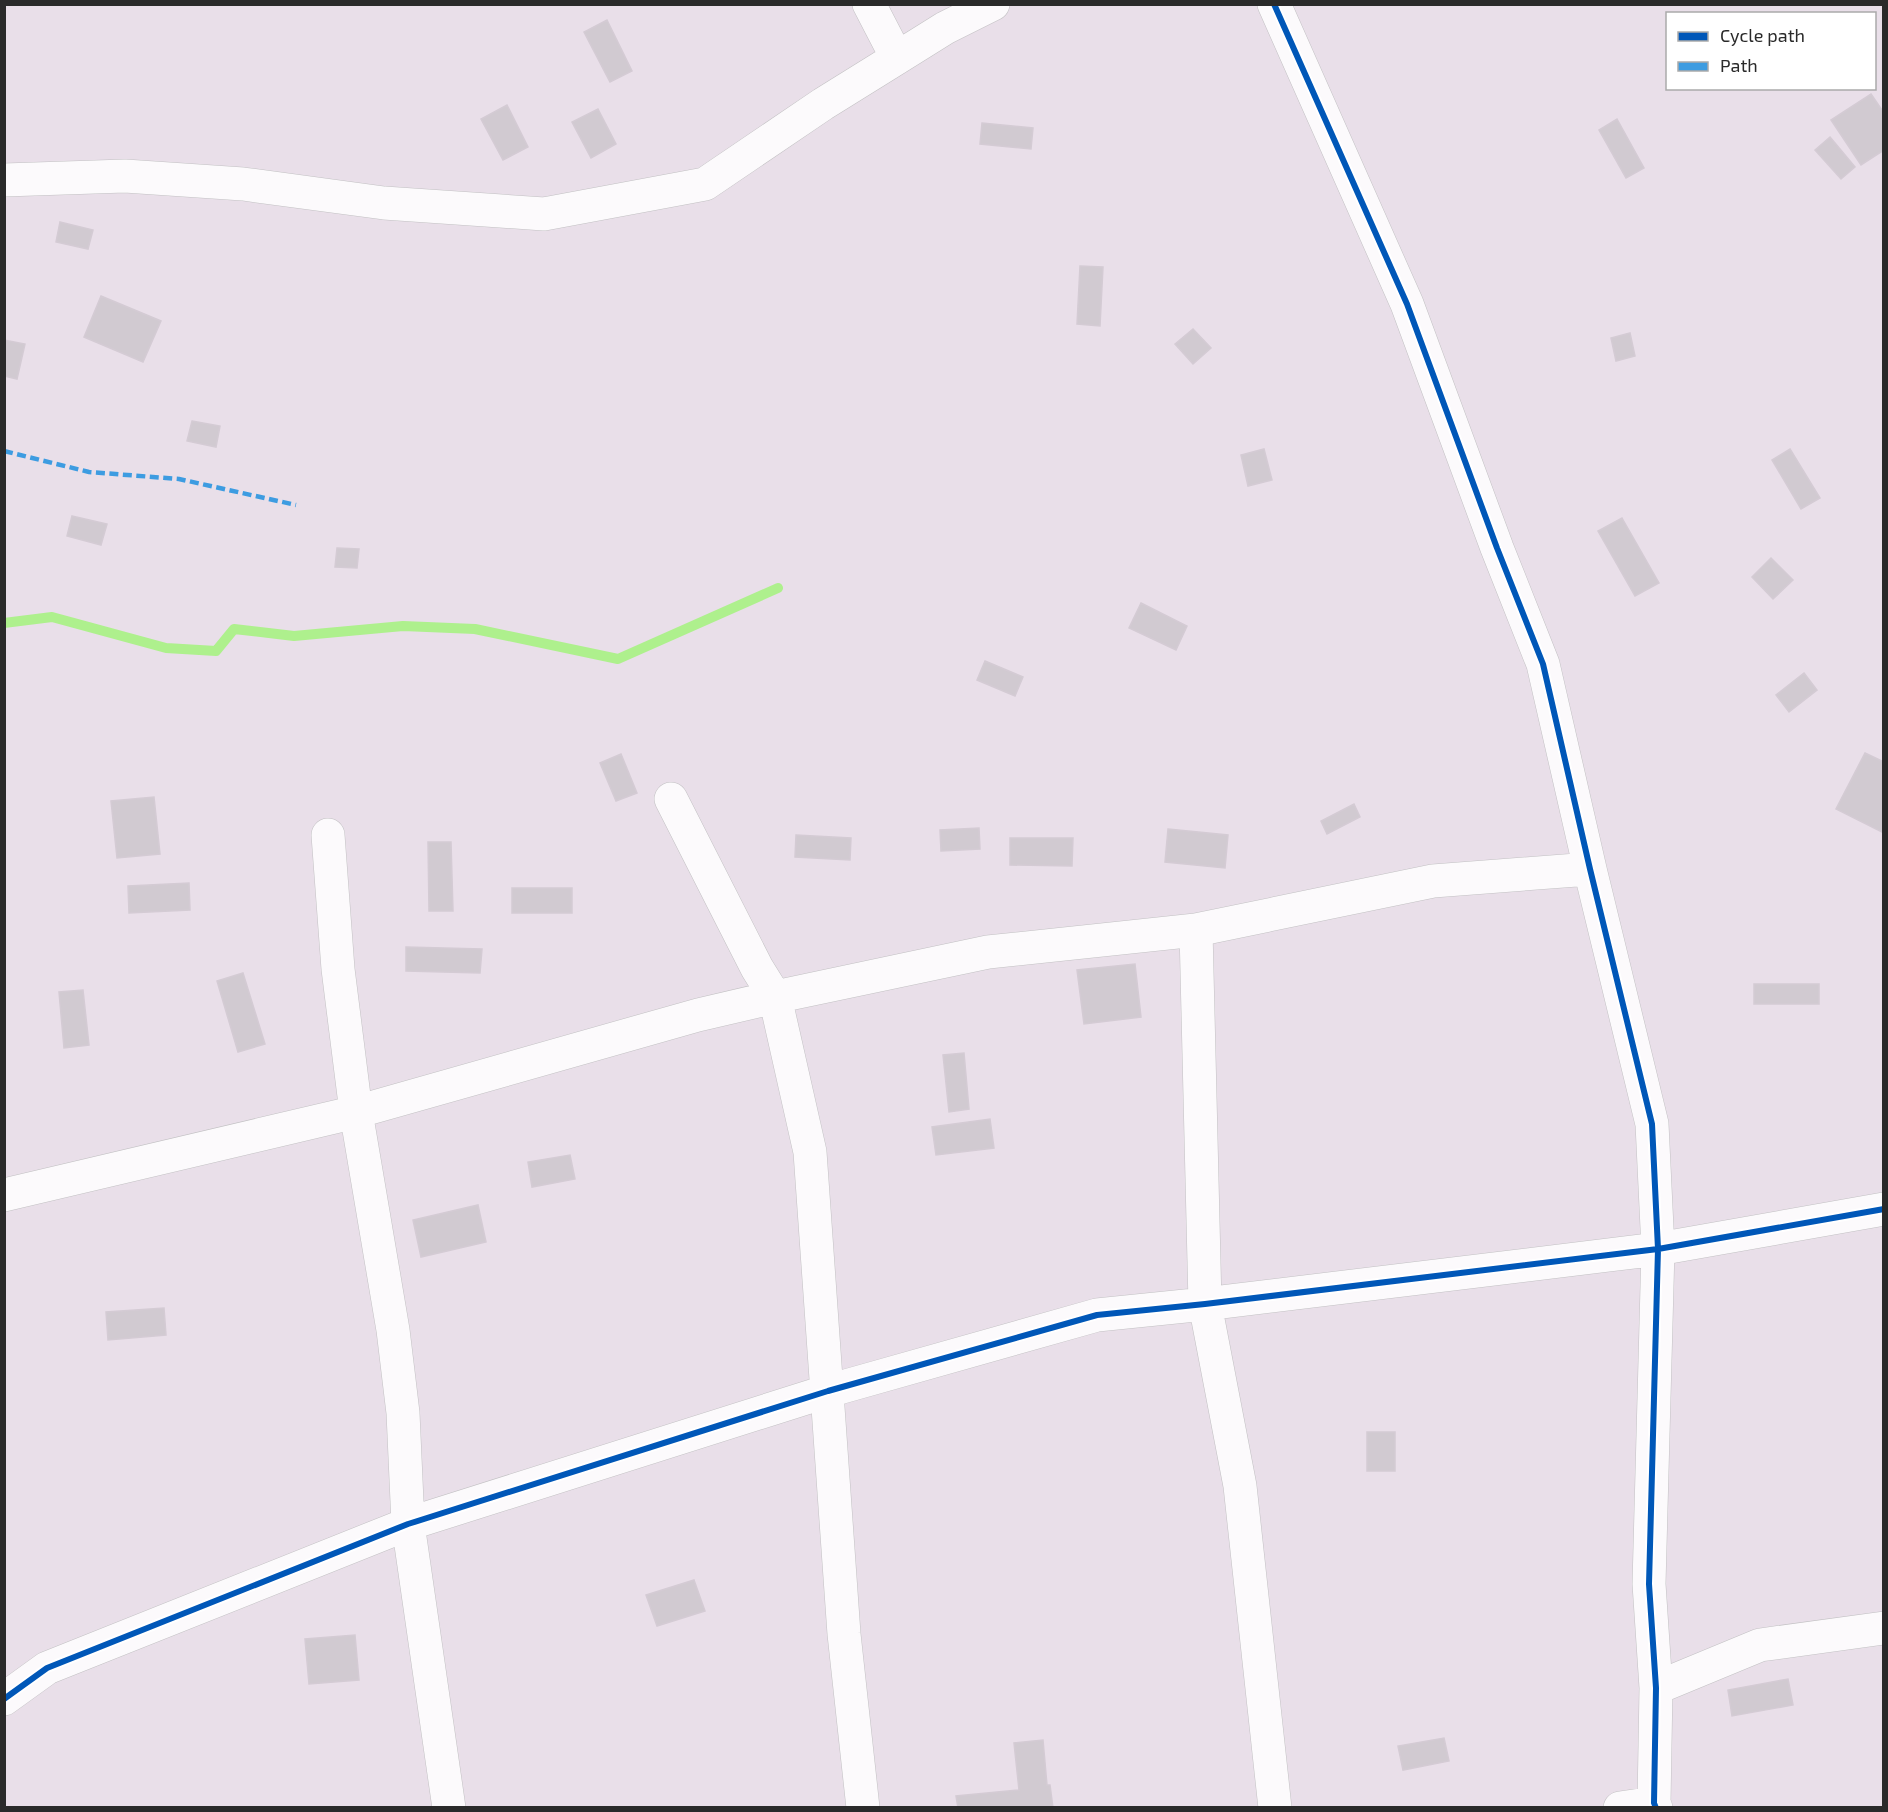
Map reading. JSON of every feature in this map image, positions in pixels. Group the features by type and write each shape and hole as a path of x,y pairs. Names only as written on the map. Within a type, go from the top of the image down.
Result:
{"street":[{"path":"869,4 897,58"},
{"path":"4,180 137,177 243,184 384,203 544,214 705,184 823,104 945,28 993,4"},
{"path":"1274,4 1407,304 1497,548 1543,664 1652,1124 1658,1249 1649,1584 1656,1688 1655,1805 1620,1808"},
{"path":"671,799 757,968 775,997 810,1152 844,1634 863,1808"},
{"path":"328,835 338,969 356,1112 393,1330 403,1413 408,1524 449,1808"},
{"path":"4,1195 356,1112 698,1015 988,952 1196,930 1434,881 1590,869"},
{"path":"1196,930 1205,1304 1240,1486 1275,1808"},
{"path":"4,1699 47,1668 408,1524 828,1391 1097,1315 1658,1249 1884,1209"},
{"path":"1656,1688 1760,1645 1884,1628"}],"building":[{"path":"607,20 632,71 610,82 584,32"},
{"path":"1871,94 1884,113 1884,150 1861,165 1831,120"},
{"path":"507,105 528,147 503,160 481,119"},
{"path":"598,109 616,144 591,158 572,122"},
{"path":"1617,119 1644,168 1626,178 1599,130"},
{"path":"982,123 1033,128 1031,149 980,144"},
{"path":"1830,137 1855,167 1841,179 1815,150"},
{"path":"60,222 93,230 88,249 56,242"},
{"path":"1080,266 1103,267 1100,326 1077,324"},
{"path":"101,296 161,321 143,362 84,337"},
{"path":"1193,329 1211,348 1193,364 1175,344"},
{"path":"1630,333 1635,356 1616,361 1611,338"},
{"path":"4,340 25,344 17,379 4,376"},
{"path":"192,421 220,426 216,447 187,441"},
{"path":"1264,449 1272,480 1248,486 1241,455"},
{"path":"1790,449 1820,498 1801,509 1772,460"},
{"path":"72,516 107,524 101,545 67,536"},
{"path":"1622,518 1659,583 1635,596 1598,531"},
{"path":"337,548 359,549 357,568 335,567"},
{"path":"1771,558 1793,580 1773,599 1752,577"},
{"path":"1141,603 1187,626 1176,650 1129,628"},
{"path":"985,661 1023,677 1015,696 977,680"},
{"path":"1804,673 1817,690 1789,712 1776,695"},
{"path":"1865,753 1884,762 1884,833 1836,809"},
{"path":"621,754 637,793 616,801 600,763"},
{"path":"154,797 160,854 117,858 111,801"},
{"path":"1354,804 1360,817 1327,834 1321,821"},
{"path":"979,828 980,849 941,851 940,830"},
{"path":"1168,829 1228,835 1225,868 1165,862"},
{"path":"796,835 851,838 850,860 795,857"},
{"path":"1010,838 1073,838 1072,866 1010,865"},
{"path":"428,842 451,842 453,911 429,911"},
{"path":"189,883 190,910 129,913 128,886"},
{"path":"512,888 572,888 572,913 512,913"},
{"path":"406,947 482,949 480,973 406,971"},
{"path":"1135,964 1141,1017 1084,1024 1077,970"},
{"path":"243,973 265,1044 238,1052 217,981"},
{"path":"1754,984 1819,984 1819,1004 1754,1004"},
{"path":"83,990 89,1045 64,1048 59,992"},
{"path":"964,1053 969,1109 949,1112 943,1055"},
{"path":"990,1119 994,1148 936,1155 932,1127"},
{"path":"570,1155 575,1179 532,1187 528,1162"},
{"path":"478,1205 486,1242 421,1257 413,1220"},
{"path":"164,1308 166,1335 108,1340 106,1312"},
{"path":"1367,1432 1395,1432 1395,1471 1367,1471"},
{"path":"694,1580 705,1611 657,1626 646,1595"},
{"path":"355,1635 359,1680 309,1684 305,1639"},
{"path":"1788,1679 1793,1705 1732,1716 1728,1690"},
{"path":"1444,1738 1449,1761 1403,1770 1398,1746"},
{"path":"1043,1740 1047,1785 1050,1785 1053,1808 958,1808 956,1796 1019,1790 1014,1743"}],"waterway":[{"path":"4,623 52,617 166,648 216,651 234,629 294,636 403,626 475,629 618,659 778,588"}],"marked path":[{"path":"4,451 89,472 179,479 296,505"}],"cycle path":[{"path":"1274,4 1407,304 1497,548 1543,664 1652,1124 1658,1249 1649,1584 1656,1688 1654,1803 1656,1808"},
{"path":"4,1699 47,1668 408,1524 828,1391 1097,1315 1658,1249 1884,1209"}]}
